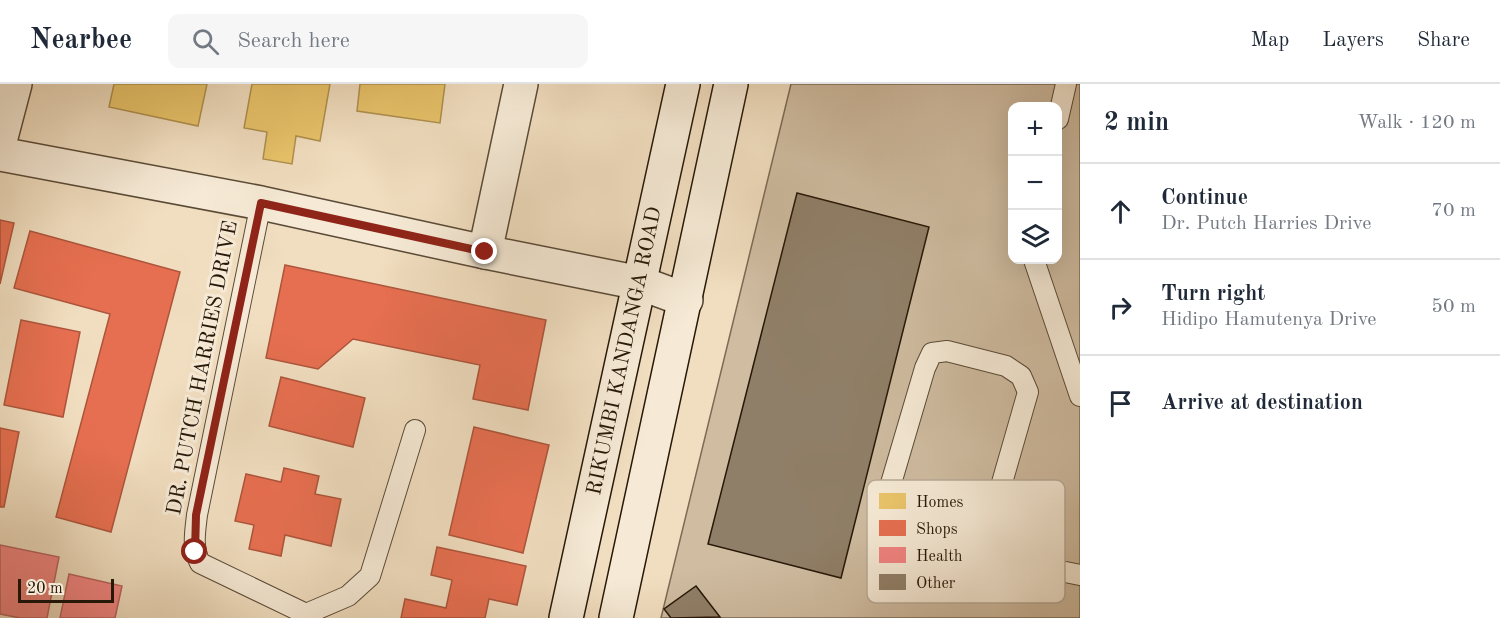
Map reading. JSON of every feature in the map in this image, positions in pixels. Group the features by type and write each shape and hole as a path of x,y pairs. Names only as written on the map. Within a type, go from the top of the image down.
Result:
{"main road":[{"path":"0,141 15,84"},
{"path":"485,252 521,84"},
{"name":"RIKUMBI KANDANGA ROAD","path":"566,618 682,84"},
{"path":"616,618 731,84"},
{"path":"0,154 261,203 640,283 686,300"}],"lane":[{"path":"1062,102 1066,84"},
{"name":"DR. PUTCH HARRIES DRIVE","path":"261,203 196,515 194,544 200,563 305,616"},
{"path":"1035,264 1080,396"},
{"path":"892,480 925,368 932,353 947,351 1006,366 1021,376 1028,392 1003,480"},
{"path":"305,616 348,596 370,576 415,430"},
{"path":"1065,572 1080,575"}],"shaded area":[{"path":"791,84 1080,84 1080,618 661,618"}],"building: Homes":[{"path":"114,84 207,84 198,126 109,107"},
{"path":"252,84 330,84 320,141 296,136 292,164 263,159 267,132 244,128"},
{"path":"360,84 445,84 440,123 357,111"}],"building: Shops":[{"path":"0,220 14,223 0,284"},
{"path":"30,231 180,272 111,532 56,517 110,314 14,288"},
{"path":"285,265 546,320 528,410 473,399 480,365 353,339 318,369 266,358"},
{"path":"21,320 80,332 63,417 4,405"},
{"path":"281,377 365,398 353,447 269,426"},
{"path":"474,427 549,445 523,553 449,535"},
{"path":"0,428 19,432 4,507 0,507"},
{"path":"284,468 319,476 315,494 341,499 331,546 285,535 281,556 249,549 254,525 235,521 246,474 281,482"},
{"path":"437,547 526,566 517,605 489,599 485,618 401,618 405,599 446,608 452,580 431,575"}],"building: Health":[{"path":"0,545 59,557 47,618 20,618 0,614"},
{"path":"69,574 122,586 115,618 60,618"}],"building: Other":[{"path":"797,193 929,227 841,578 708,544"},
{"path":"696,586 720,617 671,618 664,609"}],"route":[{"path":"195,552 196,515 261,203 485,252"}]}
